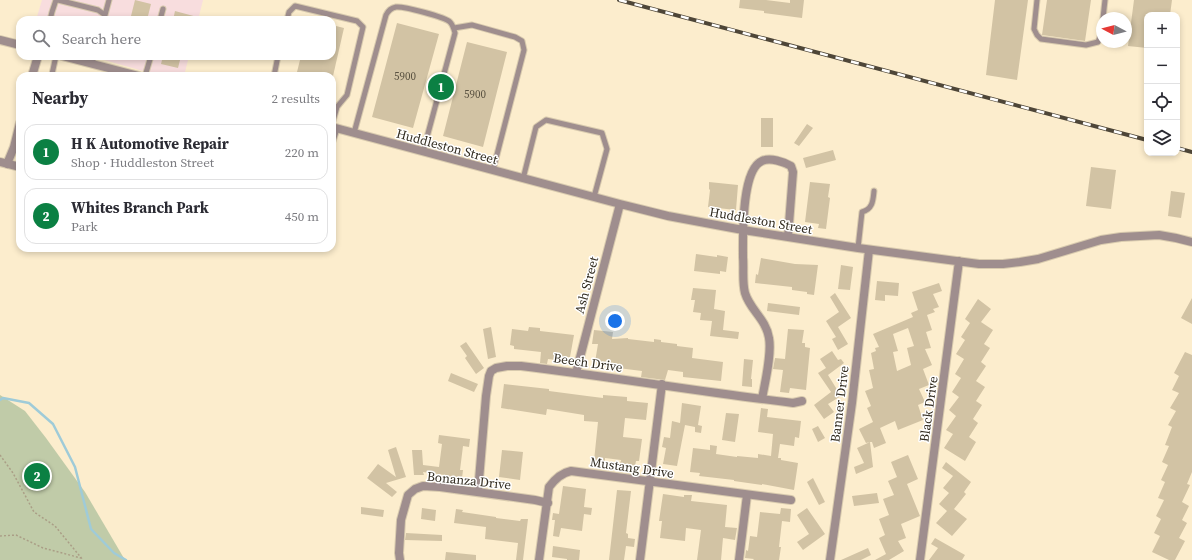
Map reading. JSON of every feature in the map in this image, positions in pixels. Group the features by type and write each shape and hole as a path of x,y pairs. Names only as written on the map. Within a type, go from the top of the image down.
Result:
{"street":[{"path":"0,40 16,44"},
{"path":"33,72 37,60"},
{"path":"93,60 108,72"},
{"name":"Huddleston Street","path":"336,128 523,179 668,216 743,230 869,250 985,264 1003,264 1038,259 1101,240 1121,237 1159,235 1192,242"},
{"path":"16,139 14,147 4,163 16,166"},
{"path":"762,399 770,351 770,340 768,331 745,294 743,230 745,198 751,174 762,160 784,162 791,166 793,172 788,237"},
{"name":"Ash Street","path":"576,373 620,204"},
{"name":"Banner Drive","path":"830,560 852,403 869,250"},
{"name":"Black Drive","path":"920,560 959,261"},
{"name":"Beech Drive","path":"478,492 486,396 489,376 491,371 496,368 520,366 662,384 762,399 793,402 802,401"},
{"path":"640,560 662,384"},
{"name":"Mustang Drive","path":"539,560 549,487 554,479 565,472 571,471 791,500"},
{"name":"Bonanza Drive","path":"400,560 401,520 408,495 414,489 423,486 440,487 548,503"},
{"path":"738,560 747,495"}],"lane":[{"path":"51,16 57,0 98,10 103,16"},
{"path":"104,16 109,0"},
{"path":"1038,0 1034,29 1041,39 1086,45 1096,43"},
{"path":"1104,12 1105,0"},
{"path":"288,16 289,12 295,6 336,16"},
{"path":"354,133 386,15 389,11 402,7 430,14 450,22 455,33 423,152"},
{"path":"161,16 163,10"},
{"path":"336,16 356,21 363,27 347,95 337,107 336,114"},
{"path":"454,28 472,25 515,37 522,42 524,50 493,170"},
{"path":"52,72 55,60"},
{"path":"146,72 150,60"},
{"path":"275,72 277,60"},
{"path":"523,179 536,127 546,120 602,133 607,149 594,197"},
{"path":"858,248 862,212 873,204 874,191"}],"path":[{"path":"0,455 13,473 34,512 55,526 83,560"},
{"path":"0,536 16,535 43,548 81,558"},
{"path":"71,555 75,550"}],"shaded area":[{"path":"42,0 203,0 199,16 37,16"},
{"path":"104,60 188,60 185,72 147,72"}],"green space":[{"path":"0,395 25,411 46,438 85,492 125,560 0,560"}],"building":[{"path":"135,0 151,4 148,16 131,16"},
{"path":"740,0 766,0 790,3 790,0 804,0 802,18 739,8"},
{"path":"995,0 1028,0 1017,80 986,75"},
{"path":"1047,0 1091,0 1085,41 1042,35"},
{"path":"1134,0 1172,0 1170,12 1144,12 1144,48 1132,46 1132,15"},
{"path":"175,11 194,16 174,16"},
{"path":"397,23 439,34 413,128 372,117"},
{"path":"336,26 344,28 334,72 297,72 300,60 336,60"},
{"path":"467,42 507,52 483,147 443,136"},
{"path":"162,60 180,60 178,68 161,64"},
{"path":"761,118 773,118 773,147 761,147"},
{"path":"807,124 813,128 799,146 794,143"},
{"path":"833,150 836,160 806,168 803,158"},
{"path":"1091,167 1116,170 1111,209 1086,206"},
{"path":"709,182 738,185 736,210 708,207 710,190"},
{"path":"810,182 830,184 828,197 830,198 826,229 818,228 819,224 805,222"},
{"path":"1171,191 1185,193 1181,218 1168,216"},
{"path":"696,254 728,257 726,272 720,271 720,274 694,271"},
{"path":"761,258 795,264 818,265 814,295 807,294 807,292 792,290 792,287 755,283"},
{"path":"841,265 853,267 850,290 838,289"},
{"path":"877,281 899,283 898,296 885,295 885,301 875,300"},
{"path":"939,283 942,291 933,294 939,307 933,309 935,312 927,315 932,330 926,332 931,348 925,349 932,365 923,369 929,385 919,389 925,402 918,405 923,420 898,430 895,421 880,428 886,443 874,448 872,442 866,443 859,429 873,422 867,408 871,406 865,391 873,388 869,370 874,369 871,353 876,351 875,348 879,347 873,334 913,317 911,313 918,310 912,292","holes":["908,328 914,346 907,348 911,365 897,371 893,352 898,351 893,334"]},
{"path":"693,288 716,290 714,309 725,311 723,330 739,332 738,339 710,336 712,321 700,320 701,313 693,312 695,300 691,300"},
{"path":"835,293 851,318 838,327 848,344 838,350 832,339 836,337 826,321 839,312 830,297"},
{"path":"1192,298 1192,324 1181,318"},
{"path":"978,299 991,309 981,322 993,330 984,344 990,348 981,362 986,366 976,381 985,387 976,401 982,405 973,419 978,423 969,437 976,442 965,461 944,448 953,434 946,430 956,416 949,410 959,397 952,392 961,378 955,374 964,359 956,354 965,340 961,337 970,323 965,319"},
{"path":"768,303 800,307 799,315 767,311"},
{"path":"491,327 496,357 488,359 483,329"},
{"path":"529,327 540,328 540,331 574,335 570,357 565,357 565,361 548,359 547,364 540,363 541,352 514,349 514,346 510,345 512,329 528,331"},
{"path":"788,329 804,330 802,343 805,343 805,347 810,348 806,390 790,388 789,393 780,392 783,370 773,369 775,358 785,359"},
{"path":"594,330 613,332 612,339 628,338 654,342 654,339 661,340 661,342 677,344 677,346 693,348 692,358 723,362 721,381 683,377 683,372 668,370 665,380 641,377 642,371 618,368 619,364 595,362 598,344 592,344"},
{"path":"466,342 484,368 476,374 465,358 467,356 460,346"},
{"path":"832,351 838,360 841,359 844,363 828,375 841,396 828,404 834,412 824,419 814,405 831,392 818,373 826,368 820,359"},
{"path":"1185,352 1192,355 1192,472 1187,484 1190,485 1182,502 1189,506 1182,520 1187,523 1179,538 1185,541 1175,560 1169,560 1152,552 1160,536 1154,533 1161,519 1156,516 1164,500 1158,498 1165,482 1161,480 1168,465 1162,462 1169,446 1165,445 1172,427 1168,425 1176,411 1170,408 1179,393 1172,390 1179,376 1174,373"},
{"path":"744,359 753,360 751,379 752,387 742,386"},
{"path":"451,373 478,384 474,392 448,381"},
{"path":"504,384 549,389 549,391 603,398 603,395 627,397 627,401 648,403 646,420 625,418 623,437 642,439 639,461 636,461 635,466 620,464 621,460 605,458 605,463 594,461 598,422 584,421 584,415 547,409 546,415 501,408"},
{"path":"682,403 701,406 698,425 702,426 701,433 695,432 695,427 685,425 677,466 663,464 666,448 662,447 664,437 670,438 672,421 680,423"},
{"path":"761,408 768,409 767,417 801,421 799,438 795,437 794,446 780,444 778,458 781,458 781,460 798,463 794,490 762,484 699,476 700,473 690,472 693,448 710,450 710,445 717,446 716,454 758,458 758,454 771,456 773,434 758,432"},
{"path":"726,413 739,414 735,442 722,440"},
{"path":"818,426 825,438 818,442 812,429"},
{"path":"439,435 470,439 469,447 463,446 460,470 463,470 462,478 456,478 456,480 444,479 445,475 423,472 424,475 414,475 412,450 422,450 423,465 439,467 442,444 438,443"},
{"path":"870,442 873,467 856,474 854,467 864,463 857,448"},
{"path":"396,447 406,477 386,483 397,492 392,497 367,478 378,464 396,477 388,450"},
{"path":"502,450 523,452 520,480 499,477"},
{"path":"908,455 918,479 907,484 920,516 901,524 906,538 898,541 904,551 889,560 875,560 886,554 879,538 885,535 879,519 889,515 883,499 894,495 888,481 897,477 891,462"},
{"path":"946,462 971,482 964,492 966,494 954,509 967,519 952,536 936,523 947,511 939,504 949,493 943,488 953,476 942,468"},
{"path":"813,478 825,502 819,505 807,482"},
{"path":"563,486 586,489 584,507 592,508 591,515 584,514 582,531 561,528 559,537 553,536 555,520 552,520 553,513 559,514"},
{"path":"617,490 631,491 626,533 628,534 628,538 635,539 634,547 626,546 624,560 609,560"},
{"path":"877,493 879,503 854,506 852,496"},
{"path":"663,494 684,497 684,495 692,495 691,501 727,505 725,527 737,528 735,540 723,538 721,560 697,560 701,530 686,528 685,541 660,538 662,521 659,521"},
{"path":"361,507 384,510 383,517 361,514"},
{"path":"422,508 436,510 435,521 421,519"},
{"path":"781,508 791,509 790,522 782,521 779,560 753,560 754,559 745,558 746,550 748,551 750,536 757,537 760,512 780,514"},
{"path":"807,508 825,534 803,550 797,542 809,534 797,515"},
{"path":"456,509 463,510 462,512 496,518 520,521 521,519 528,519 523,560 516,560 518,543 485,539 486,527 454,523"},
{"path":"406,533 442,535 442,541 405,540"},
{"path":"935,538 965,555 962,560 929,560 938,548 931,544"},
{"path":"553,546 580,550 579,560 567,560 552,557"},
{"path":"868,548 871,555 861,560 841,560"},
{"path":"446,552 476,555 476,560 445,560"}],"waterway":[{"path":"0,400 3,398 29,403 53,424 75,467 91,529 114,553 126,560"}],"railway":[{"path":"619,0 1144,139"},
{"path":"1180,149 1192,152"}],"place":[{"name":"H K Automotive Repair","path":"441,87"},
{"name":"Whites Branch Park","path":"37,476"}]}
